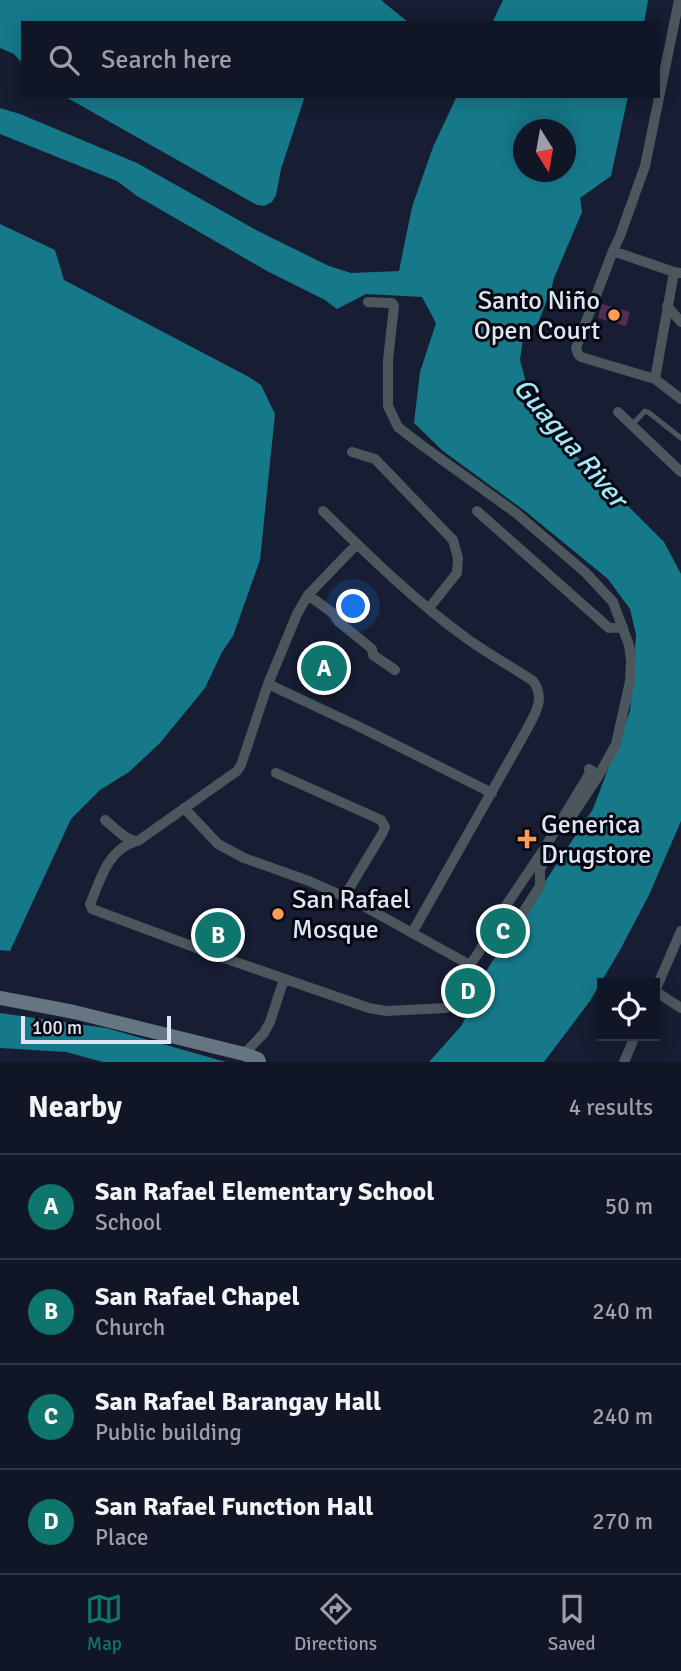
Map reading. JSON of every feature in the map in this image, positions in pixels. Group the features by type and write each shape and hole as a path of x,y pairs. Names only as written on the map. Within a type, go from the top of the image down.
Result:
{"main road":[{"path":"0,998 74,1012 244,1054 258,1059 259,1062"}],"street":[{"path":"660,93 679,0"},
{"path":"659,98 645,166 576,348 581,357 655,379 681,399"},
{"path":"613,251 678,273 667,306 655,379"},
{"path":"368,302 392,303 394,306 388,359 388,406 398,426 516,513 586,573 613,602 629,645 630,681 616,744 544,859 540,870 540,886 502,945 485,941"},
{"path":"667,306 681,322"},
{"path":"618,412 681,472"},
{"path":"352,452 375,459 453,540 458,558 457,573 429,608"},
{"path":"323,511 429,608 469,640 533,681 539,688 537,710 412,933"},
{"path":"477,511 609,628 623,627"},
{"path":"357,544 308,595 268,684 237,771 138,841 119,849 110,861 90,904 92,909 375,1010 406,1011 450,1006 470,965 564,816 588,776 589,769 599,775"},
{"path":"308,595 334,614 339,622 372,649 373,655 395,670"},
{"path":"268,684 492,793"},
{"path":"276,773 381,820 384,827 382,834 344,897"},
{"path":"184,808 218,844 244,858 309,881 344,897 470,965"},
{"path":"105,820 134,842"},
{"path":"660,979 681,931"},
{"path":"244,1054 264,1033 270,1022 284,979"},
{"path":"660,994 681,1008"},
{"path":"624,1062 633,1041"}],"lane":[{"path":"632,425 645,411 681,438"}],"shaded area":[{"name":"Santo Niño Open Court","path":"602,304 630,312 626,326 598,318"}],"water":[{"path":"0,0 381,0 407,21 21,21 21,62 14,54 0,48"},
{"path":"503,0 648,0 644,21 493,21"},
{"path":"68,98 304,98 281,169 276,195 272,202 264,206 257,205"},
{"path":"456,98 628,98 611,176 580,198 582,212 538,323 524,332 520,360 534,412 600,481 664,542 681,574 681,821 649,895 620,950 604,978 597,978 597,989 590,1001 544,1062 429,1062 462,1025 488,968 593,809 630,711 636,635 630,609 608,579 525,511 443,451 414,423 420,372 436,323 422,297 366,294 337,309 137,196 117,181 0,134 0,108 137,163 256,230 329,266 351,273 399,271 412,207 433,147"},
{"path":"0,224 55,250 64,280 261,385 275,414 260,560 233,636 205,688 160,743 129,772 100,790 71,819 10,951 0,950"},
{"path":"0,1013 106,1028 226,1062 103,1062 66,1052 0,1048"}],"place":[{"name":"Santo Niño Open Court","path":"614,315"},
{"name":"San Rafael Elementary School","path":"324,668"},
{"name":"Generica Drugstore","path":"527,839"},
{"name":"San Rafael Mosque","path":"278,914"},
{"name":"San Rafael Barangay Hall","path":"503,931"},
{"name":"San Rafael Chapel","path":"218,935"},
{"name":"San Rafael Function Hall","path":"468,991"}],"water label":[{"name":"Guagua River","path":"571,442"}]}
